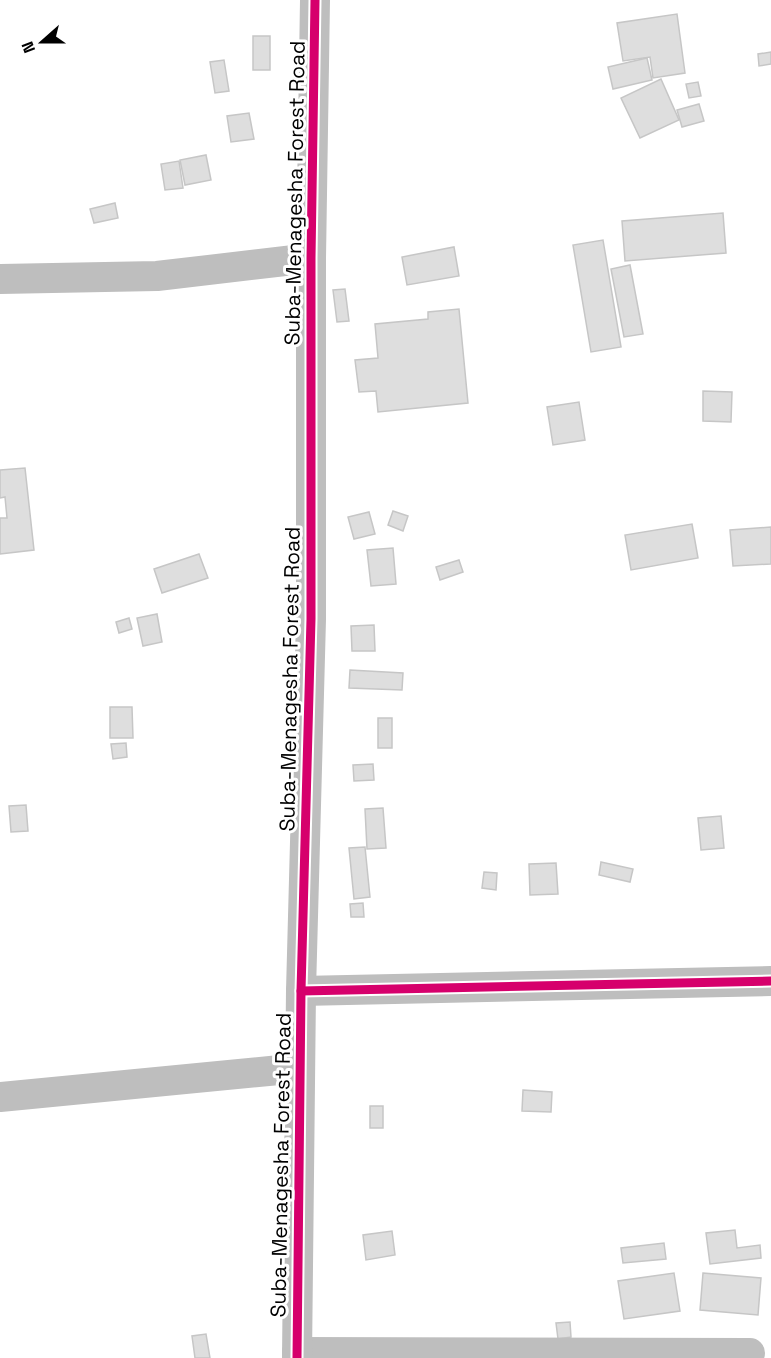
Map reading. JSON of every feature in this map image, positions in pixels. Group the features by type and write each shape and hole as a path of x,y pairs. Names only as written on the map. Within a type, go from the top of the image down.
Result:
{"street":[{"name":"Suba-Menagesha Forest Road","path":"297,1355 301,991 311,619 311,258 315,0"},
{"path":"0,279 157,276 311,258"},
{"path":"301,991 771,981"},
{"path":"0,1097 300,1068"},
{"path":"297,1355 750,1353"}],"building":[{"path":"677,14 685,73 653,78 650,57 623,61 617,23"},
{"path":"253,36 270,36 270,70 253,70"},
{"path":"771,52 771,64 759,66 758,54"},
{"path":"647,58 652,80 613,89 608,67"},
{"path":"224,60 229,91 215,93 210,62"},
{"path":"661,79 679,120 640,138 621,98"},
{"path":"698,82 701,96 689,98 686,84"},
{"path":"699,104 704,121 682,127 677,110"},
{"path":"249,113 254,139 231,142 227,116"},
{"path":"206,155 211,180 185,185 180,160"},
{"path":"179,161 183,188 165,190 161,164"},
{"path":"115,203 118,218 94,223 90,209"},
{"path":"723,213 726,253 625,261 622,221"},
{"path":"603,240 621,347 591,352 573,245"},
{"path":"454,247 459,276 407,285 402,257"},
{"path":"630,265 643,334 624,337 611,269"},
{"path":"345,289 349,321 337,322 333,290"},
{"path":"459,309 468,403 378,412 376,391 359,392 355,360 378,358 375,324 428,319 428,312"},
{"path":"703,391 732,392 731,422 703,421"},
{"path":"579,402 585,440 553,445 547,407"},
{"path":"25,468 34,550 0,554 0,518 7,518 5,497 0,498 0,470"},
{"path":"393,511 408,516 403,531 388,525"},
{"path":"369,512 375,534 354,539 348,517"},
{"path":"692,524 698,558 631,570 625,535"},
{"path":"771,527 771,564 733,566 730,530"},
{"path":"393,548 396,584 371,586 367,550"},
{"path":"199,554 208,578 162,593 154,569"},
{"path":"459,560 463,572 440,580 436,567"},
{"path":"157,614 162,642 143,646 137,618"},
{"path":"129,618 132,629 119,633 116,622"},
{"path":"374,625 375,651 352,651 351,626"},
{"path":"350,670 403,673 402,690 349,688"},
{"path":"110,707 132,707 133,738 110,738"},
{"path":"378,718 392,718 392,748 378,748"},
{"path":"126,743 127,757 113,759 111,744"},
{"path":"373,764 374,780 354,781 353,765"},
{"path":"26,805 28,831 11,832 9,806"},
{"path":"383,808 386,848 367,849 365,809"},
{"path":"721,816 724,848 701,850 698,818"},
{"path":"365,847 370,897 354,899 349,848"},
{"path":"601,862 633,869 630,882 599,875"},
{"path":"556,863 558,894 530,895 529,864"},
{"path":"484,872 497,873 496,890 482,888"},
{"path":"363,903 364,917 351,917 350,904"},
{"path":"523,1090 552,1092 551,1112 522,1111"},
{"path":"370,1106 383,1106 383,1128 370,1128"},
{"path":"735,1230 737,1248 760,1245 761,1258 710,1264 706,1233"},
{"path":"392,1231 395,1255 366,1260 363,1235"},
{"path":"664,1243 666,1259 623,1263 621,1248"},
{"path":"674,1273 680,1311 624,1319 618,1281"},
{"path":"703,1273 761,1278 758,1315 700,1310"},
{"path":"570,1322 571,1337 558,1339 556,1323"},
{"path":"206,1334 210,1358 195,1358 192,1336"}],"cycle path":[{"path":"297,1358 301,991 311,619 311,258 315,0"},
{"path":"301,991 771,981"}]}
